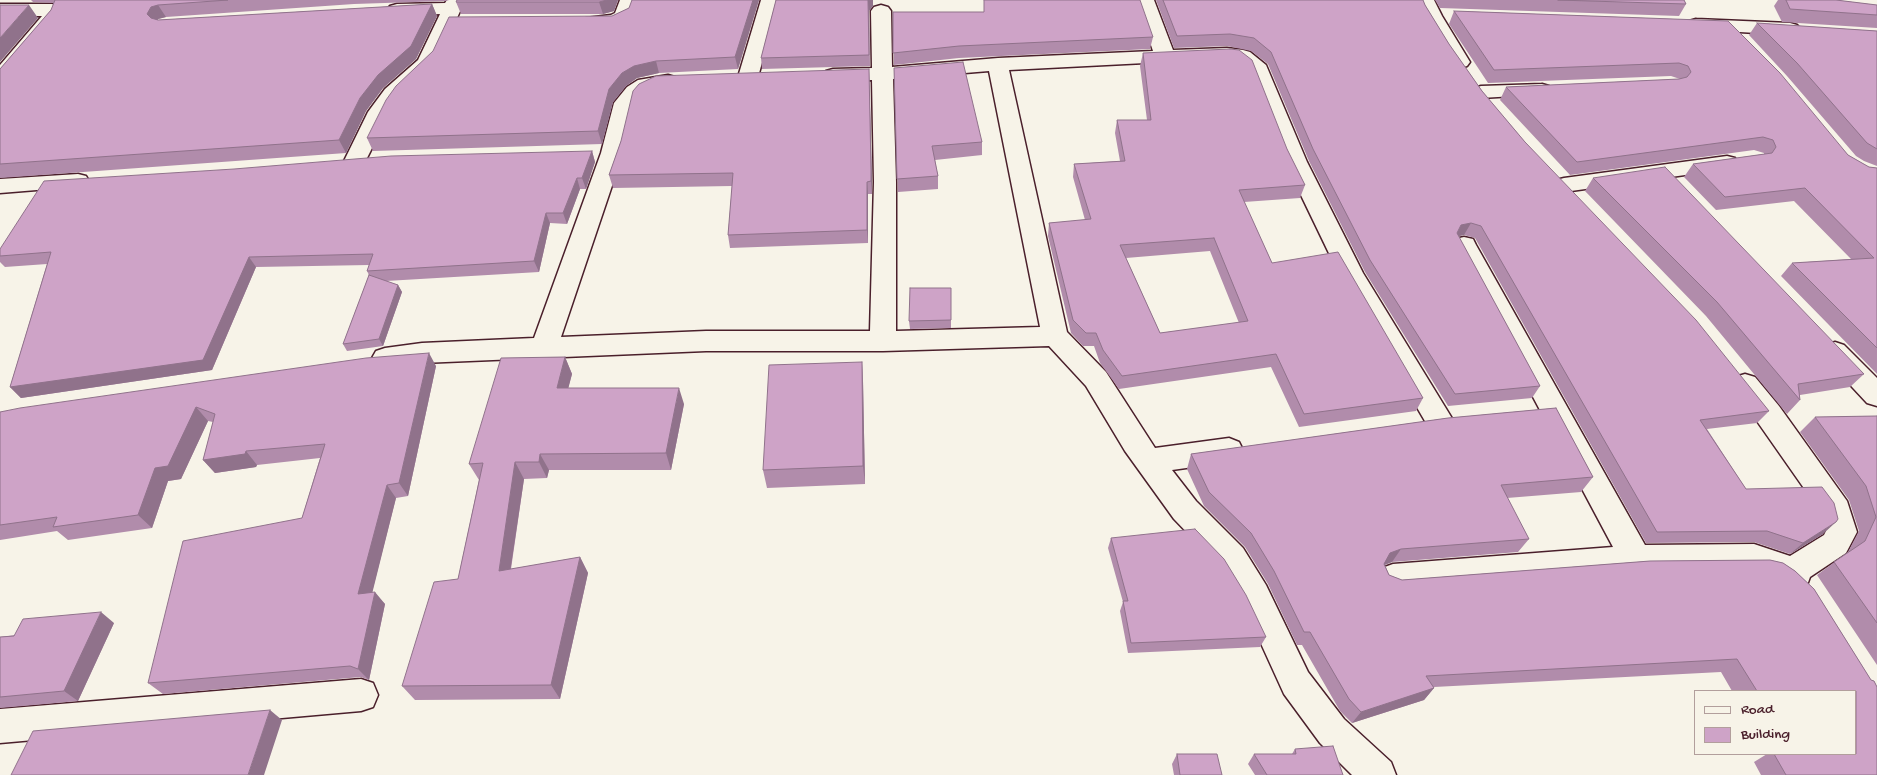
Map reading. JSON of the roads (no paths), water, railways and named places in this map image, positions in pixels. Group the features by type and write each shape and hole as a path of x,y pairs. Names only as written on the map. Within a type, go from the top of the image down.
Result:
{"street":[{"path":"573,22 615,21 623,16 629,0"},
{"path":"748,78 770,0"},
{"path":"1145,0 1165,56"},
{"path":"0,10 52,10 51,18 0,78"},
{"path":"380,159 345,162 392,93 427,63 455,13 384,10"},
{"path":"881,11 883,74 883,341"},
{"path":"1436,11 1455,55 1481,92 1498,112"},
{"path":"1680,24 1804,30"},
{"path":"1726,26 1746,46"},
{"path":"816,76 883,74 998,64 1165,56 1227,54 1243,56 1259,70 1296,162 1351,274 1439,420"},
{"path":"998,64 1055,336 1096,379 1148,461 1185,510 1232,558 1255,595 1296,683 1332,731 1378,775"},
{"path":"544,347 602,153 625,103 634,91 645,84 689,80"},
{"path":"1481,92 1558,89"},
{"path":"1564,185 1745,160"},
{"path":"1546,166 1583,206"},
{"path":"1663,172 1684,193"},
{"path":"0,186 97,180"},
{"path":"1464,245 1636,559"},
{"path":"364,361 422,353 706,341 883,341 1055,336"},
{"path":"1822,338 1877,395"},
{"path":"1732,369 1769,414 1836,510 1842,532 1835,544 1790,573"},
{"path":"1524,412 1553,409"},
{"path":"1410,424 1467,418"},
{"path":"1148,461 1255,446"},
{"path":"1393,578 1636,559 1754,558 1776,564 1790,573 1815,599"},
{"path":"0,726 361,695"}]}
